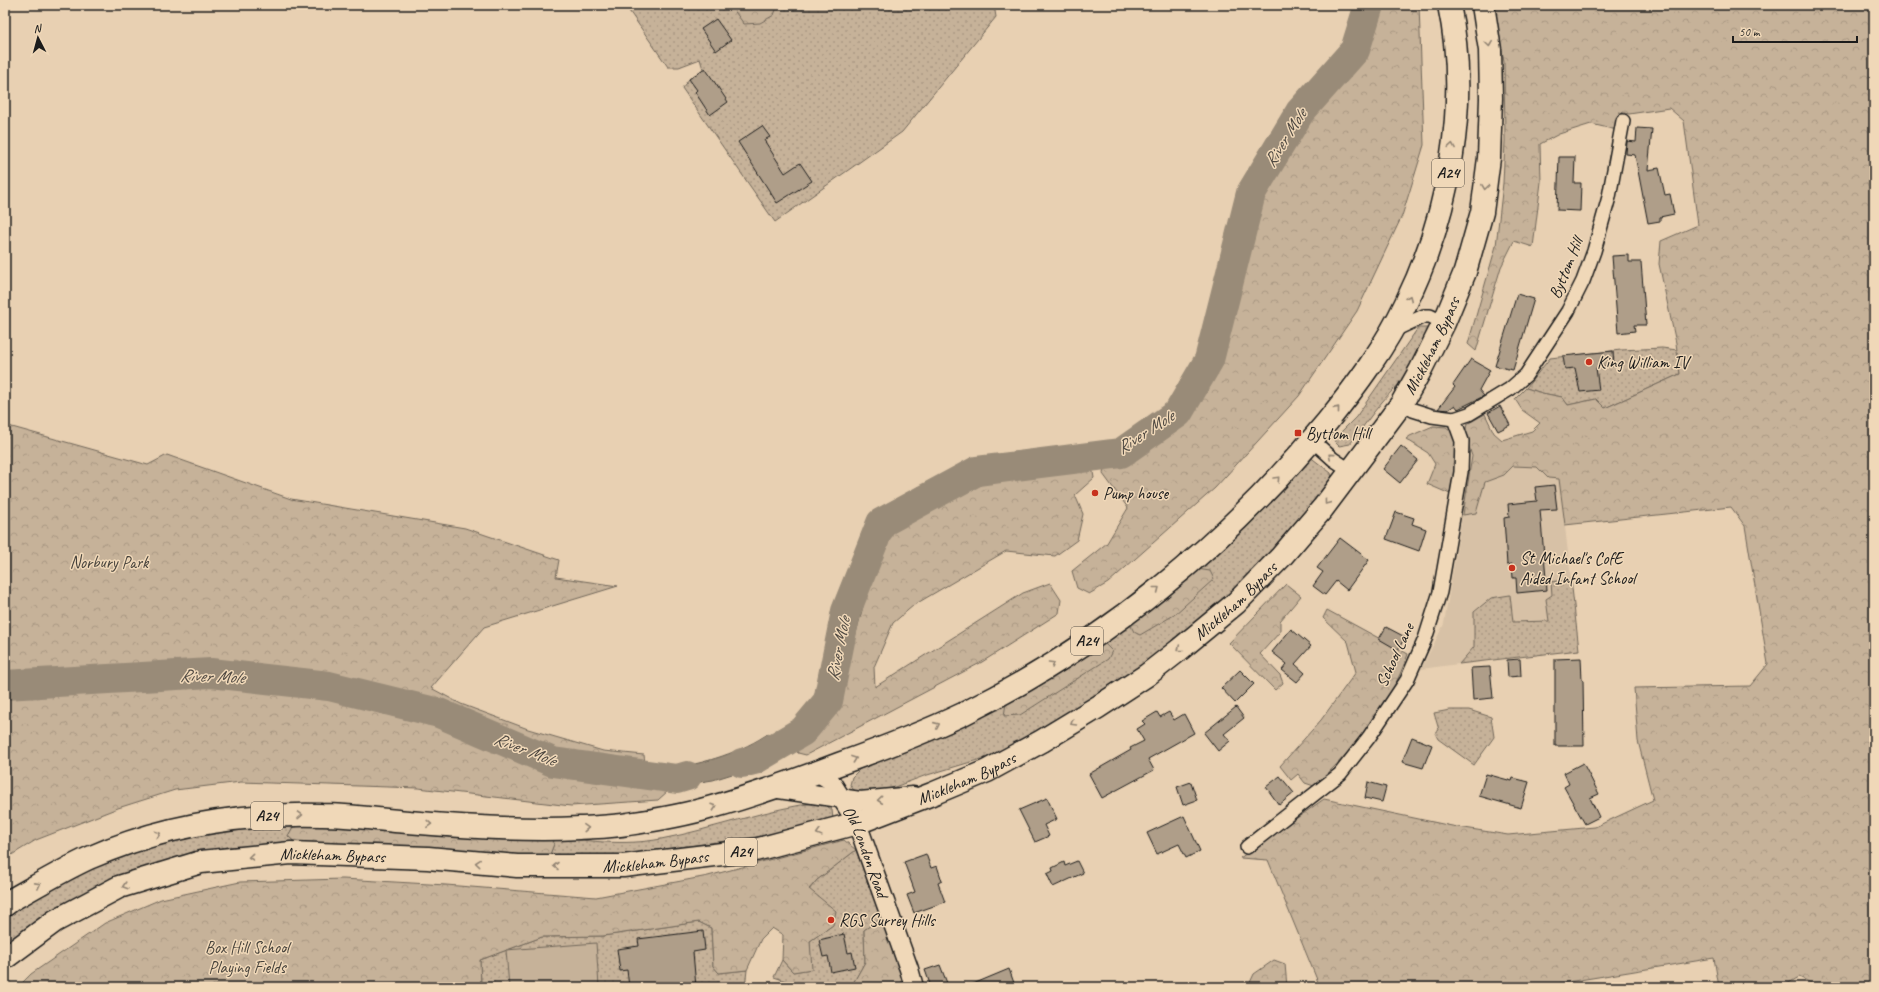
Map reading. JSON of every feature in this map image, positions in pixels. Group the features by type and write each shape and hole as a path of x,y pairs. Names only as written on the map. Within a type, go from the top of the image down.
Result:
{"highway":[{"name":"A24","path":"5,905 13,898 89,858 174,829 212,821 251,816 324,815 425,824 547,830 614,826 707,809 772,788 902,741 964,713 1017,685 1105,630 1208,547 1251,507 1312,440 1370,366 1405,307 1427,257 1443,200 1454,135 1456,76 1452,20 1448,5"},
{"name":"Mickleham Bypass","path":"5,958 56,921 119,887 201,862 291,853 428,858 517,866 623,866 755,850 857,823 932,794 987,771 1042,741 1102,705 1147,675 1179,650 1236,603 1281,558 1323,508 1402,403 1444,323 1465,272 1480,220 1489,158 1491,98 1490,50 1483,5"}],"main road":[{"name":"Old London Road","path":"817,772 830,780 844,800 857,823 914,987"},
{"path":"772,788 860,802 932,794"}],"street":[{"name":"Byttom Hill","path":"1402,403 1413,410 1432,416 1454,419 1469,414 1510,389 1526,375 1568,311 1594,251 1618,154 1623,121"},
{"path":"1390,332 1424,316 1430,316 1444,323"},
{"name":"School Lane","path":"1247,847 1340,774 1369,737 1407,680 1425,639 1440,592 1461,472 1462,440 1454,419"},
{"path":"1312,440 1332,459 1350,471"}],"shaded area":[{"name":"St Michael's CofE Aided Infant School","path":"1556,447 1579,650 1421,669 1444,624 1472,456"},
{"path":"769,733 786,756 713,780 662,788 647,781 645,766 670,768 695,764 722,756 747,746"}],"green space":[{"path":"625,5 994,5 996,17 902,132 775,222 682,88 689,79 703,69 700,59 679,67 668,67"},
{"path":"730,5 778,5 774,15 760,23 744,24"},
{"path":"1378,5 1419,5 1424,145 1402,216 1357,311 1299,396 1215,488 1108,583 1089,594 1077,588 1072,571 1107,543 1128,508 1103,474 1104,465 1131,460 1158,444 1185,415 1218,367 1232,319 1257,205 1305,123 1349,73 1370,38"},
{"path":"1494,5 1874,5 1874,987 1819,987 1799,977 1782,987 1719,987 1714,958 1537,987 1320,987 1268,860 1240,858 1324,799 1452,826 1508,835 1595,827 1653,800 1638,741 1634,688 1750,686 1768,664 1745,526 1731,507 1565,525 1559,479 1548,478 1537,467 1513,466 1504,475 1485,482 1476,513 1463,515 1472,456 1465,434 1467,424 1485,414 1494,433 1502,440 1532,431 1540,423 1522,410 1515,399 1526,388 1562,397 1568,405 1596,399 1605,408 1680,374 1676,343 1659,264 1661,241 1698,225 1684,121 1669,108 1629,114 1619,112 1617,130 1591,124 1559,134 1540,144 1541,182 1533,247 1514,241 1501,267 1476,351 1468,344 1496,246 1503,183 1505,141 1504,62"},
{"path":"1418,328 1429,328 1429,338 1421,358 1378,407 1350,444 1339,446 1333,437 1340,433 1356,417"},
{"path":"1662,348 1677,350 1680,374 1605,408 1596,399 1568,405 1562,397 1526,388 1550,358 1621,350"},
{"name":"Norbury Park","path":"5,425 148,465 167,455 291,499 465,528 559,560 556,577 618,586 484,627 431,688 461,704 528,729 603,751 644,755 647,781 668,791 658,800 571,806 418,788 241,782 175,790 118,808 36,840 5,859"},
{"path":"1433,426 1446,427 1454,433 1457,456 1450,494 1427,484 1435,464 1428,453 1406,439"},
{"path":"1309,456 1331,473 1333,484 1279,546 1218,607 1165,650 1035,735 991,756 924,776 876,794 856,793 850,785 852,777 860,769 934,739 991,711 1051,678 1114,636 1178,586"},
{"path":"1092,466 1094,478 1075,495 1083,514 1077,540 1055,556 1006,551 914,605 893,623 874,667 875,687 1023,593 1050,583 1061,600 1059,613 982,662 806,755 798,753 794,747 835,714 866,595 893,532 984,480"},
{"path":"1197,569 1210,571 1214,579 1174,615 1140,635 1134,632 1130,624"},
{"path":"1571,579 1579,650 1459,664 1474,647 1474,612 1491,598 1510,595 1513,622 1549,621 1546,599 1552,595 1551,582"},
{"path":"1286,584 1301,596 1280,621 1280,632 1260,654 1280,675 1283,683 1275,690 1229,643"},
{"path":"1327,610 1408,654 1391,692 1369,726 1343,758 1314,786 1305,783 1298,774 1291,780 1280,766 1321,720 1356,672 1348,642 1323,618"},
{"path":"1104,643 1112,651 1108,659 1020,715 1004,716 1006,703 1051,678"},
{"path":"1450,710 1469,710 1491,717 1494,737 1474,765 1438,739 1435,733 1439,730 1434,713"},
{"path":"822,802 832,810 833,819 762,836 616,855 549,857 554,844 549,836 605,842 647,841 681,835 781,809"},
{"path":"318,824 549,836 554,844 549,857 297,844 288,836 293,827"},
{"path":"293,827 288,836 296,844 228,847 166,862 5,947 5,915 107,859 182,837 244,828"},
{"name":"Box Hill School Playing Fields","path":"844,840 856,850 817,880 809,889 836,911 833,925 810,941 812,969 793,972 782,960 783,935 772,928 761,939 747,970 719,973 713,966 711,928 699,922 603,936 542,937 480,960 481,987 18,987 31,974 105,923 161,899 240,882 343,879 446,885 596,897 708,876"},
{"path":"856,850 882,918 864,930 865,962 851,987 803,987 774,977 782,960 793,972 811,969 810,941 833,925 809,890 817,880"},
{"path":"882,918 906,987 851,987 865,962 864,930"},
{"path":"699,922 711,928 713,966 719,973 747,970 745,987 481,987 480,960 542,937 603,936"},
{"path":"596,943 599,986 509,987 506,950"},
{"path":"1274,960 1285,964 1287,987 1248,987 1254,974"}],"pier":[{"path":"768,731 771,731 788,754 788,757"}],"building":[{"path":"716,19 731,40 716,51 701,29"},
{"path":"705,68 728,102 710,115 695,92 697,90 689,79"},
{"path":"762,126 770,137 764,140 785,173 800,163 812,181 777,203 738,142"},
{"path":"1637,128 1652,129 1648,170 1659,168 1665,195 1670,194 1674,214 1660,217 1660,221 1648,223 1635,155 1626,154 1627,141 1636,142"},
{"path":"1559,157 1575,157 1574,183 1581,183 1580,211 1557,210"},
{"path":"1629,255 1629,262 1641,262 1646,325 1634,325 1635,331 1618,333 1612,256"},
{"path":"1517,294 1534,299 1513,370 1495,366"},
{"name":"King William IV","path":"1613,351 1614,366 1596,368 1599,390 1580,392 1575,368 1565,369 1563,356"},
{"path":"1471,359 1490,370 1479,390 1484,396 1458,409 1455,405 1448,410 1438,409 1455,387 1453,385"},
{"path":"1500,406 1510,425 1498,431 1488,413"},
{"path":"1401,446 1418,460 1400,483 1383,469"},
{"path":"1554,485 1557,509 1540,510 1547,590 1517,593 1516,578 1513,578 1512,564 1507,565 1504,518 1509,517 1508,504 1537,501 1535,487"},
{"path":"1396,512 1414,518 1412,524 1426,529 1419,551 1386,539"},
{"path":"1340,538 1369,560 1347,590 1336,581 1325,595 1313,586 1323,572 1317,568"},
{"path":"1386,627 1405,637 1398,650 1379,639"},
{"path":"1291,629 1311,646 1295,664 1305,673 1297,682 1282,670 1287,664 1272,652"},
{"path":"1581,658 1583,680 1584,746 1555,746 1555,659"},
{"path":"1520,659 1521,676 1508,677 1507,660"},
{"path":"1490,667 1493,698 1473,700 1471,668"},
{"path":"1240,670 1254,684 1235,703 1221,688"},
{"path":"1236,707 1244,718 1224,734 1230,741 1218,751 1204,733"},
{"path":"1157,712 1160,717 1169,712 1174,720 1184,714 1194,733 1148,759 1154,770 1102,798 1089,774 1131,750 1130,748 1144,741 1137,729 1145,724 1142,721"},
{"path":"1412,737 1432,745 1423,768 1402,762"},
{"path":"1583,763 1599,794 1590,798 1599,817 1585,824 1564,787 1569,784 1564,773"},
{"path":"1486,774 1512,781 1513,778 1529,782 1521,808 1479,796"},
{"path":"1280,776 1294,793 1279,805 1266,787"},
{"path":"1191,782 1197,800 1183,805 1177,787"},
{"path":"1368,782 1386,787 1382,802 1365,798"},
{"path":"1047,798 1057,819 1044,825 1049,836 1035,842 1019,810"},
{"path":"1184,816 1200,851 1186,858 1179,844 1157,854 1147,833"},
{"path":"926,854 931,868 937,866 942,881 938,883 945,902 914,913 907,895 915,892 904,862"},
{"path":"1077,861 1083,873 1053,887 1047,874 1053,871 1052,868 1064,862 1065,866"},
{"path":"703,931 705,950 693,952 696,987 629,987 627,970 620,971 617,949 639,946 638,939"},
{"path":"844,934 848,953 852,952 855,967 831,972 828,956 823,957 819,940"},
{"path":"940,965 947,983 931,987 925,970"},
{"path":"1009,969 1014,983 1004,987 966,987"}],"waterway":[{"name":"River Mole","path":"742,763 754,760 803,731 828,701 846,611 881,523 977,471 1121,453 1178,413 1209,360 1251,193 1300,112 1355,50 1369,5"},
{"name":"River Mole","path":"5,685 211,673 329,686 439,713 553,762 677,779 687,776"}],"place":[{"name":"King William IV","path":"1589,362"},
{"name":"Byttom Hill","path":"1298,433"},
{"name":"Pump house","path":"1095,493"},
{"name":"St Michael's CofE Aided Infant School","path":"1512,568"},
{"name":"RGS Surrey Hills","path":"831,920"}]}
